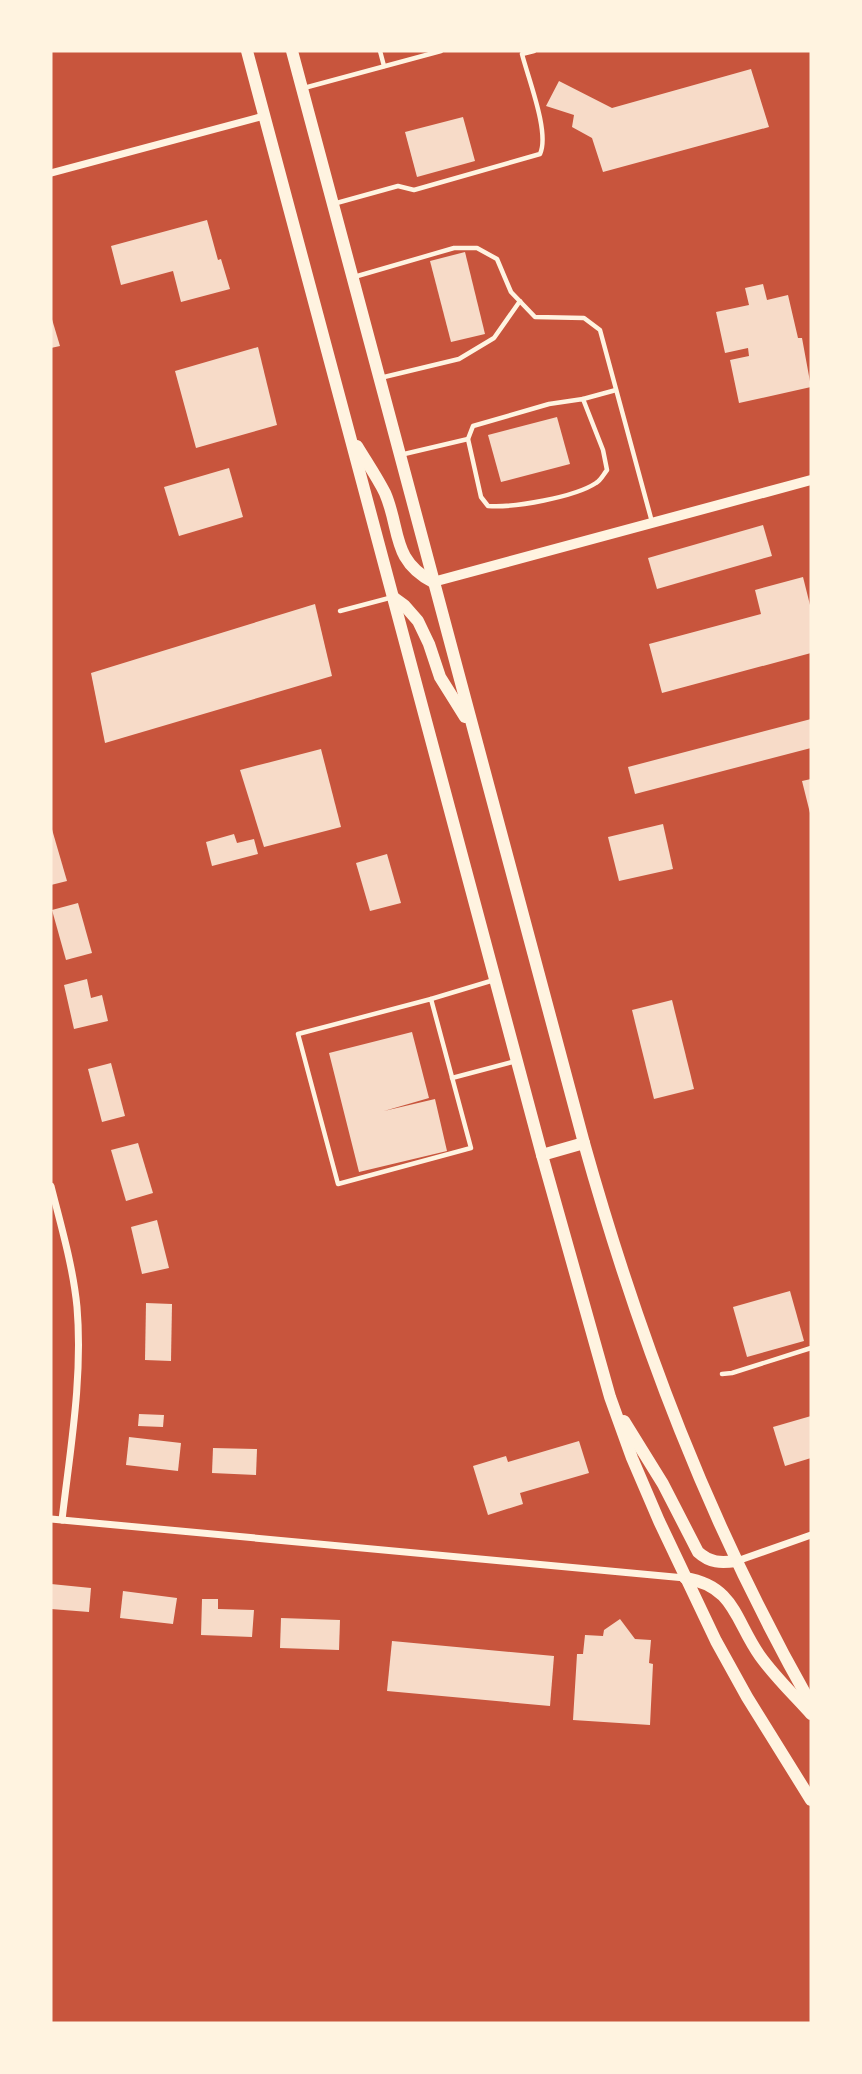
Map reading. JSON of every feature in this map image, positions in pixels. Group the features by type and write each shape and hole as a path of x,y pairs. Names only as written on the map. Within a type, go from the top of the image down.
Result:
{"main road":[{"path":"247,51 542,1155 610,1397 632,1458 716,1641 747,1697 811,1800"},
{"path":"292,51 616,1256 659,1379 702,1487 763,1617 811,1704"},
{"path":"348,431 384,492 403,555 416,571 433,582"},
{"path":"393,597 418,621 440,677 473,729"},
{"path":"542,1155 584,1143"},
{"path":"610,1397 663,1484 698,1552 713,1562 736,1561"},
{"path":"685,1577 708,1584 727,1599 761,1657 811,1714"}],"street":[{"path":"51,173 264,116"},
{"path":"433,582 811,480"},
{"path":"51,1186 73,1277 79,1340 78,1376 62,1520"},
{"path":"51,1519 685,1577"},
{"path":"736,1561 811,1535"}],"lane":[{"path":"380,51 384,66"},
{"path":"302,88 441,51"},
{"path":"332,204 398,186 414,190 540,154 544,147 543,130 521,52 534,51"},
{"path":"352,277 454,248 477,248 497,259 511,292 535,317 584,318 600,330 652,523"},
{"path":"379,378 458,359 494,338 520,302"},
{"path":"583,398 603,450 607,470 599,482 578,492 503,507 488,506 481,497 468,439 473,426 549,404 616,390"},
{"path":"400,456 468,439"},
{"path":"340,611 393,597"},
{"path":"431,999 471,1148 338,1184 298,1034 495,979"},
{"path":"453,1078 517,1060"},
{"path":"722,1374 811,1348"}],"building":[{"path":"751,69 769,127 603,172 592,138 572,127 574,115 546,106 559,81 612,108"},
{"path":"463,117 475,161 417,177 405,132"},
{"path":"207,220 218,260 221,259 230,289 181,302 173,271 121,285 111,246"},
{"path":"465,252 485,334 451,342 430,261"},
{"path":"763,284 767,300 788,295 798,338 802,338 811,387 739,403 730,360 749,356 748,348 725,353 716,312 749,305 745,288"},
{"path":"51,316 60,346 51,348"},
{"path":"258,347 277,425 196,448 175,371"},
{"path":"557,417 570,464 501,482 488,435"},
{"path":"229,468 243,517 179,536 164,487"},
{"path":"763,525 772,556 657,589 648,558"},
{"path":"803,577 811,609 811,653 662,693 649,644 761,614 755,590"},
{"path":"315,604 332,676 105,743 91,673"},
{"path":"811,719 811,748 635,794 628,767"},
{"path":"321,749 341,827 264,847 240,770"},
{"path":"811,779 811,813 810,813 802,781"},
{"path":"663,824 673,869 619,881 608,837"},
{"path":"51,826 67,881 51,885"},
{"path":"234,834 237,843 254,839 258,854 212,866 206,842"},
{"path":"387,854 401,903 370,911 356,863"},
{"path":"78,903 92,953 66,960 52,910"},
{"path":"87,979 91,998 102,995 108,1021 74,1029 64,985"},
{"path":"672,1000 694,1089 654,1099 632,1010"},
{"path":"412,1032 429,1098 384,1111 435,1099 447,1151 359,1172 329,1053"},
{"path":"111,1063 125,1116 102,1122 88,1069"},
{"path":"138,1143 153,1193 126,1201 111,1150"},
{"path":"157,1220 169,1268 142,1274 131,1227"},
{"path":"790,1291 804,1341 747,1357 733,1307"},
{"path":"146,1303 172,1304 171,1361 145,1360"},
{"path":"139,1414 164,1415 163,1427 138,1426"},
{"path":"811,1416 811,1458 785,1466 773,1427"},
{"path":"129,1437 181,1443 178,1471 126,1465"},
{"path":"579,1441 589,1473 520,1493 523,1504 488,1515 473,1466 506,1456 508,1462"},
{"path":"213,1448 257,1449 256,1475 212,1473"},
{"path":"51,1584 91,1588 89,1612 51,1609"},
{"path":"123,1591 177,1598 173,1624 120,1618"},
{"path":"202,1599 218,1599 218,1609 254,1610 252,1637 201,1635"},
{"path":"281,1618 340,1620 339,1650 280,1648"},
{"path":"620,1619 635,1639 651,1640 649,1663 653,1664 650,1725 573,1720 577,1654 583,1654 585,1635 603,1636 604,1630"},
{"path":"392,1641 554,1656 550,1706 387,1691"}]}
